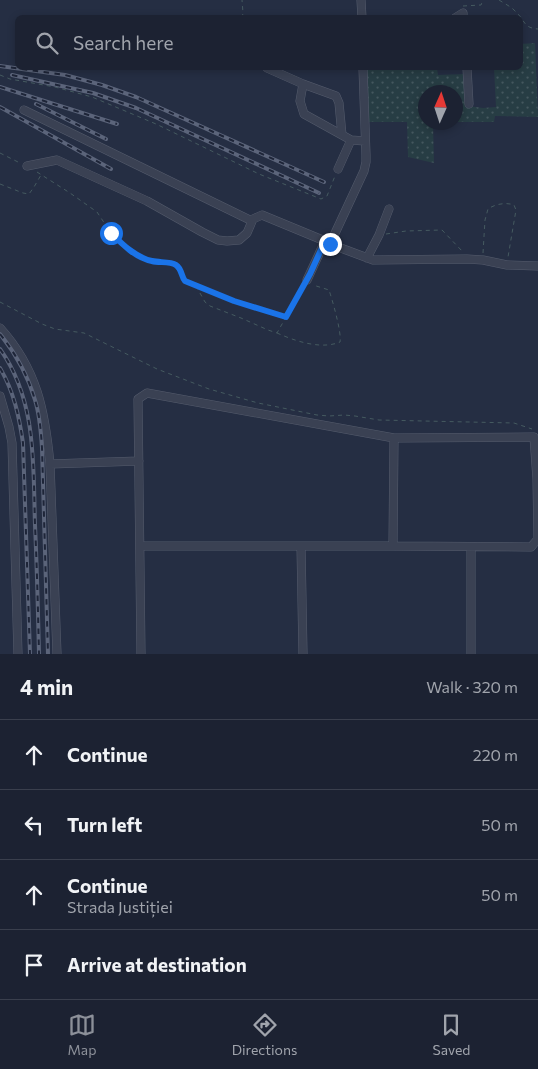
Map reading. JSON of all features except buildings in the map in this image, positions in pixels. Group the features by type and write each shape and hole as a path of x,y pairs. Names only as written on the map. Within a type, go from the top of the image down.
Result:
{"street":[{"path":"361,0 362,15"},
{"path":"272,70 336,96 339,103 342,135"},
{"path":"306,281 364,171 366,141 363,70"},
{"path":"467,70 469,104"},
{"path":"303,84 300,101 304,114 351,140 366,141"},
{"path":"24,110 252,221"},
{"path":"338,169 351,140"},
{"path":"27,166 58,160 147,201 218,240 239,240 247,233 253,219 262,216 373,260 467,259 507,265 538,266"},
{"path":"366,258 379,235 389,209"},
{"path":"0,328 22,356 44,411 50,464 57,654"},
{"path":"140,546 531,547 538,539 534,437 394,438 147,393 138,399 141,654"},
{"path":"0,396 12,443 18,654"},
{"path":"394,438 394,546"},
{"path":"50,464 138,461"},
{"path":"301,546 303,654"},
{"path":"471,547 471,654"}],"path":[{"path":"242,0 243,15"},
{"path":"463,12 481,5 483,0"},
{"path":"499,0 515,10 519,15"},
{"path":"523,23 533,29 538,29"},
{"path":"0,75 10,79 92,97 156,124 259,174 321,199 327,196 338,169"},
{"path":"0,184 28,194 42,175 97,212 111,233 141,258 174,263 180,269 185,281 234,301 286,317"},
{"path":"483,260 485,220 488,209 493,205 510,204 514,205 516,210 507,265"},
{"path":"379,235 406,231 442,230 464,252 467,259"},
{"path":"195,285 205,302 210,306 268,330 303,342 324,346 340,342 341,338 328,290 306,281 277,333"},
{"path":"0,302 42,324 55,329 84,334 166,373 209,389 258,403 323,416 355,416 387,420 514,423 534,430"}],"shaded area":[{"path":"535,43 538,117 495,116 494,122 463,122 463,85 418,85 418,130 433,130 434,163 408,157 407,122 368,122 366,70 437,70 438,75 465,74 468,106 483,108 496,107 494,70 523,70 523,44"}],"railway":[{"path":"0,66 15,68"},
{"path":"29,70 65,75 136,97 324,182"},
{"path":"12,75 93,93 136,108 319,193"},
{"path":"0,87 117,124"},
{"path":"36,104 106,139"},
{"path":"0,107 111,169"},
{"path":"0,334 25,374 35,400 39,418 42,448 48,654"},
{"path":"0,349 12,369 21,390 31,434 39,654"},
{"path":"0,368 15,404 23,443 30,654"}],"route":[{"path":"111,233 141,258 174,263 180,269 185,281 234,301 286,317 310,274 325,241 330,244"}]}
